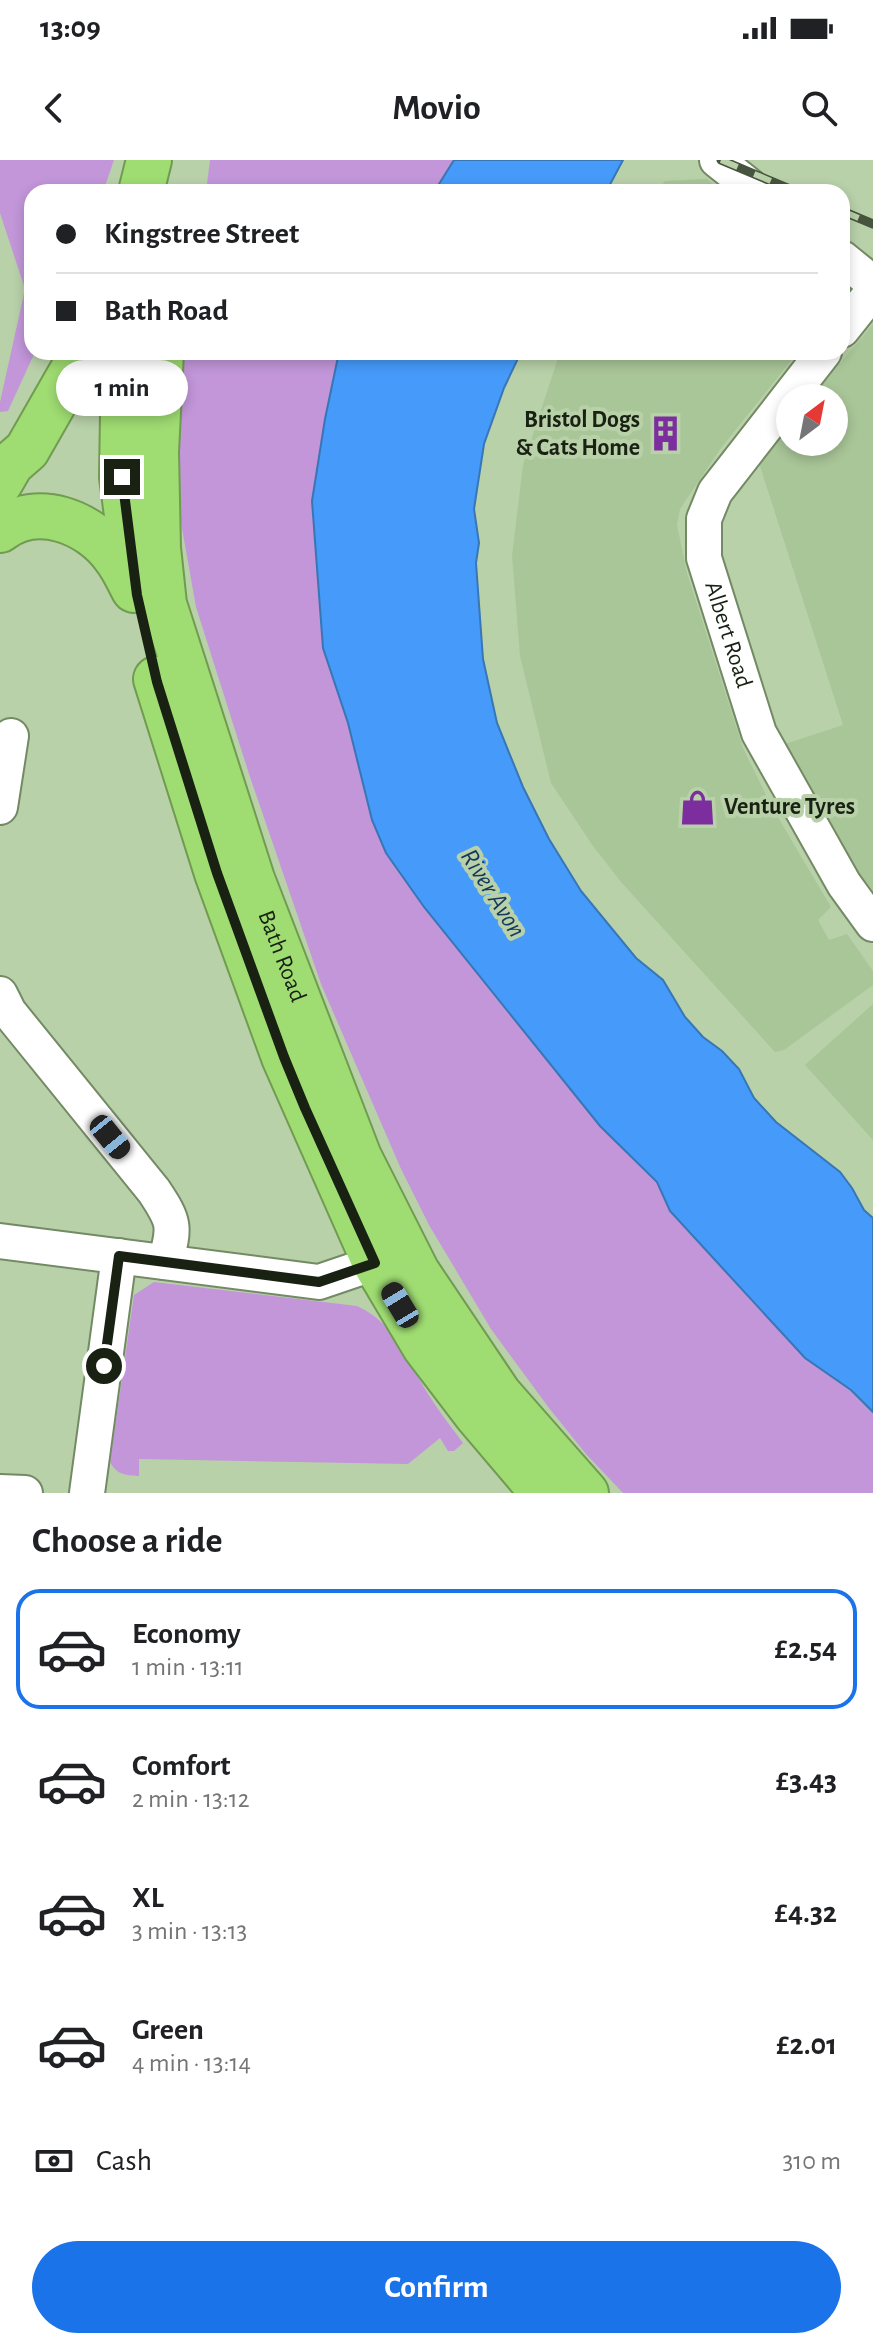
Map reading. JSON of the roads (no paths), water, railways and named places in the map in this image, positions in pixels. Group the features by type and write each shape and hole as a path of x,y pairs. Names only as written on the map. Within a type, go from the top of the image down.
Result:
{"highway":[{"path":"13,471 48,360"},
{"path":"13,471 78,360"},
{"name":"Bath Road","path":"124,360 122,477 137,595 157,682 222,887 284,1057 375,1263 425,1347 476,1414 543,1493"},
{"name":"Bath Road","path":"161,360 156,452 158,548 164,604 252,879 359,1157 417,1272 499,1394 586,1493"},
{"path":"0,530 32,516 57,517 67,521 104,543 137,595"}],"street":[{"path":"717,160 747,184"},
{"path":"850,264 873,283"},
{"path":"850,320 873,291"},
{"name":"Albert Road","path":"818,360 715,492 704,519 704,558 759,733 844,884 873,924"},
{"path":"0,807 11,736"},
{"path":"0,994 17,1022 154,1191 171,1217 173,1234 165,1262"},
{"path":"0,1241 319,1282 375,1263"},
{"path":"87,1493 119,1256"},
{"path":"0,1492 25,1493"}],"water":[{"path":"454,160 623,160 610,184 439,184"},
{"name":"River Avon","path":"337,360 517,360 484,444 474,509 479,543 476,563 483,659 497,723 523,787 549,839 581,891 636,958 663,980 685,1017 739,1069 754,1098 776,1122 840,1172 864,1210 873,1218 873,1412 851,1390 805,1358 670,1211 657,1182 600,1126 424,907 386,853 372,820 348,723 323,648 312,501"}],"railway":[{"path":"721,160 778,184"},
{"path":"850,214 873,224"}],"place":[{"name":"Bristol Dogs & Cats Home","path":"666,434"},
{"name":"Venture Tyres","path":"698,807"}]}
